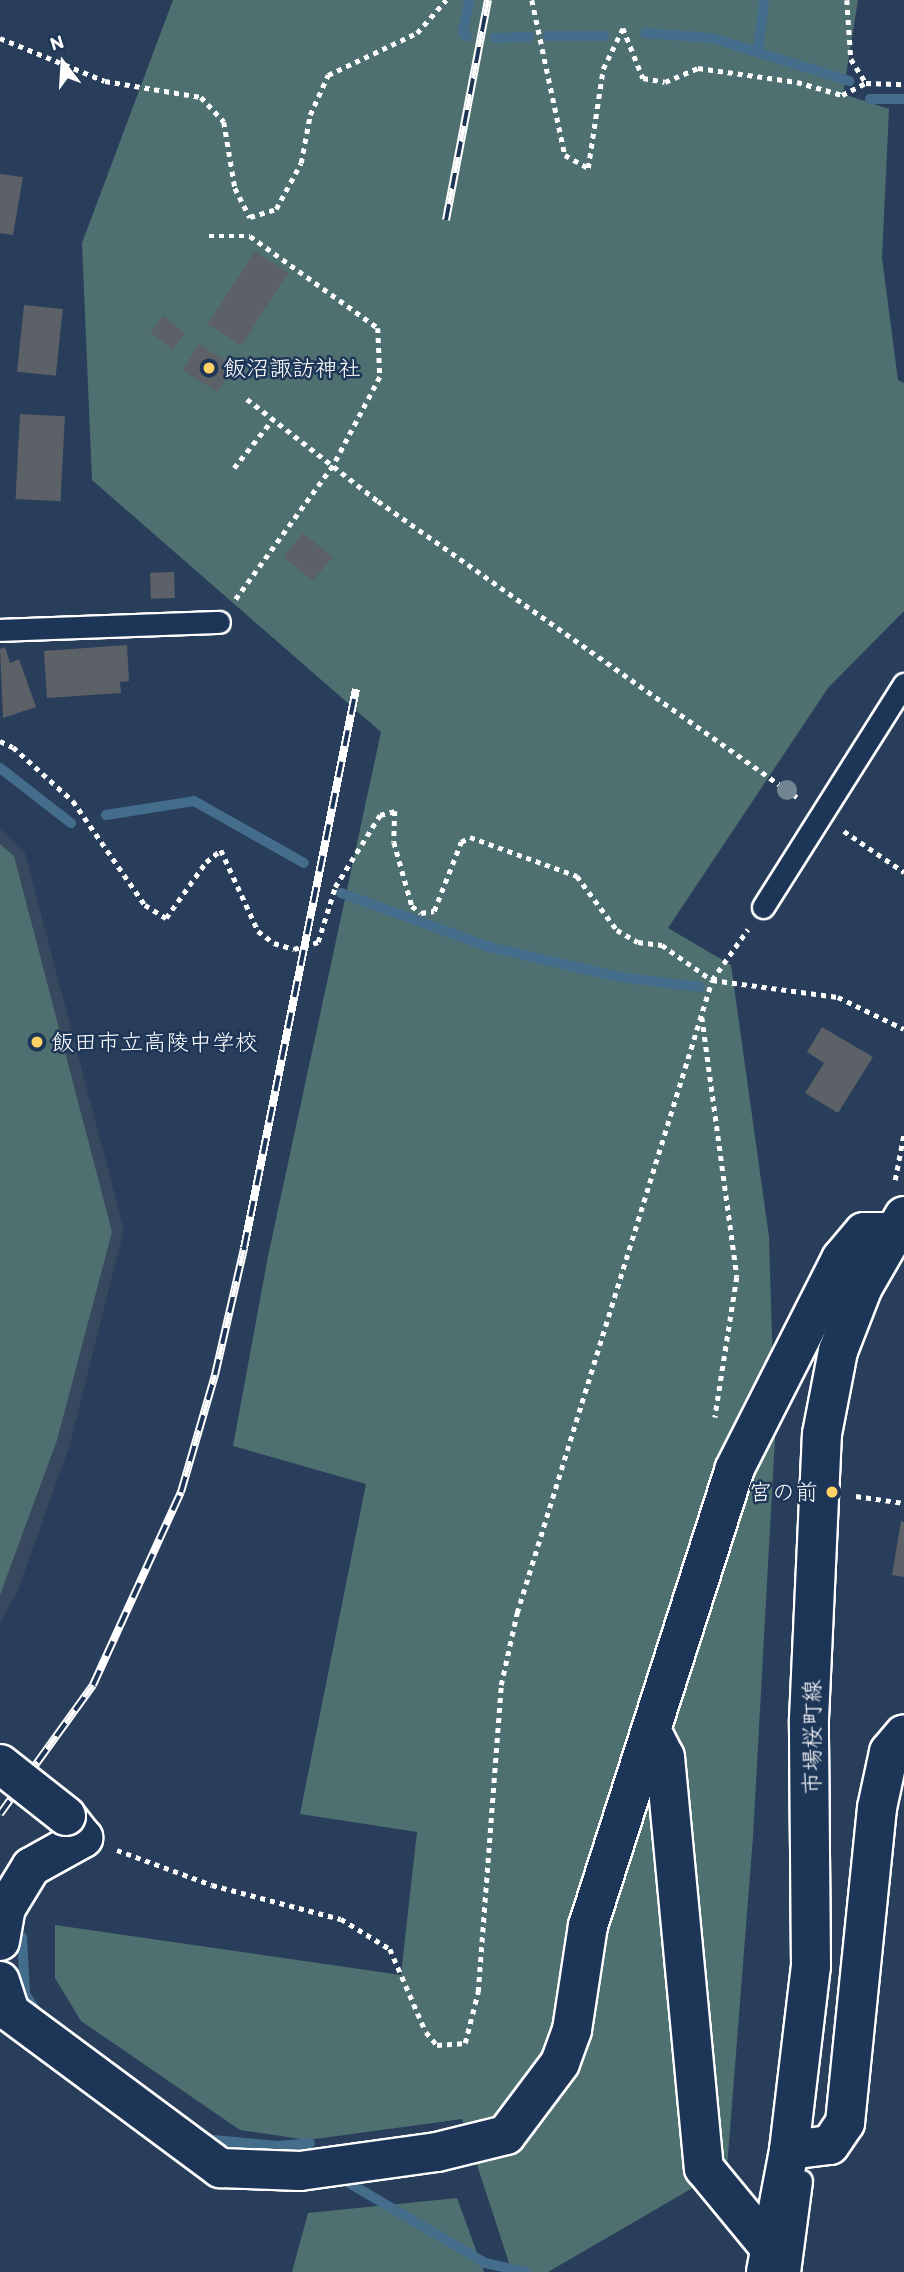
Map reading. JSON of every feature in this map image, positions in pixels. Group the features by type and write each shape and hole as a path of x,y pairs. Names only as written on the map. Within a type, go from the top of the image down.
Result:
{"street":[{"path":"0,1981 10,2012 220,2168 300,2171 437,2152 506,2135 560,2063 572,2030 588,1926 734,1470 841,1259 864,1232 899,1212"},
{"name":"市場桜町線","path":"775,2264 797,2151 811,1966 809,1718 822,1434 838,1351 863,1287 899,1212"},
{"path":"652,1732 665,1757 704,2168 775,2264"},
{"path":"797,2151 830,2145 845,2123 877,1808 889,1752 904,1734"},
{"path":"0,1764 75,1827 32,1867 6,1908 0,1941"}],"lane":[{"path":"0,630 219,622"},
{"path":"764,907 904,684"}],"path":[{"path":"0,38 105,81 201,97 224,122 235,188 250,217 276,209 295,175 310,115 328,75 417,33 446,0"},
{"path":"532,0 565,155 588,168 603,69 623,28 643,78 665,82 698,68 797,82 842,94 866,83 904,84"},
{"path":"847,0 851,60 866,83"},
{"path":"209,236 250,236 377,328 380,377 333,466 219,622"},
{"path":"247,399 333,466 904,872"},
{"path":"234,468 273,419"},
{"path":"0,741 13,747 73,801 145,905 166,918 206,862 221,850 258,931 274,943 295,949 318,942 335,887 380,815 395,811 394,842 412,906 421,913 435,911 461,842 470,837 577,876 617,930 638,942 662,945 712,981 838,997 904,1029"},
{"path":"75,1827 212,1885 341,1919 390,1950 426,2032 437,2045 465,2043 478,1992 501,1685 517,1613 712,981 764,907"},
{"path":"702,1014 737,1277 715,1420"},
{"path":"899,1212 894,1177 904,1133"},
{"path":"841,1494 904,1503"}],"shaded area":[{"name":"飯田市立高陵中学校","path":"0,829 25,853 124,1230 69,1447 17,1593 0,1623"}],"green space":[{"path":"173,0 858,0 843,94 889,109 882,258 898,380 904,383 904,611 828,688 668,928 731,965 769,1237 775,1439 753,1837 727,2168 548,2272 512,2272 462,2119 308,2140 240,2130 81,2021 55,1978 55,1925 401,1975 417,1832 300,1814 366,1484 233,1446 268,1256 381,732 92,480 82,243"},
{"name":"飯田市立高陵中学校","path":"0,844 14,856 112,1232 57,1440 0,1595"},
{"path":"457,2198 484,2272 292,2272 308,2213"}],"building":[{"path":"0,174 23,177 13,235 0,233"},
{"path":"255,251 289,273 241,346 208,324"},
{"path":"24,305 63,309 56,376 17,372"},
{"path":"163,316 185,333 172,350 150,333"},
{"name":"飯沼諏訪神社","path":"199,344 234,366 217,392 183,370"},
{"path":"20,414 65,416 60,501 16,499"},
{"path":"303,533 333,557 313,581 283,557"},
{"path":"174,572 175,598 151,599 150,573"},
{"path":"127,645 129,681 120,682 121,693 47,698 44,651"},
{"path":"5,647 10,663 19,659 36,707 3,718 0,649"},
{"path":"822,1027 873,1057 838,1113 805,1093 824,1063 807,1052"},
{"path":"901,1521 904,1522 904,1577 892,1575"}],"waterway":[{"path":"467,37 463,32 469,0"},
{"path":"758,52 764,0"},
{"path":"645,33 712,38 849,81"},
{"path":"548,36 604,36"},
{"path":"495,38 529,37"},
{"path":"870,99 904,99"},
{"path":"0,768 71,823"},
{"path":"106,815 194,801 304,863"},
{"path":"341,893 489,947 619,977 699,987"},
{"path":"22,1937 25,1994 36,2011"},
{"path":"203,2139 278,2146 310,2143"},
{"path":"337,2176 485,2263 526,2272"}],"railway":[{"path":"446,220 488,0"},
{"path":"0,1814 93,1685 181,1492 215,1375 244,1248 356,689"}],"place":[{"name":"飯沼諏訪神社","path":"209,368"},
{"name":"飯田市立高陵中学校","path":"37,1042"},
{"name":"宮の前","path":"832,1492"}]}
